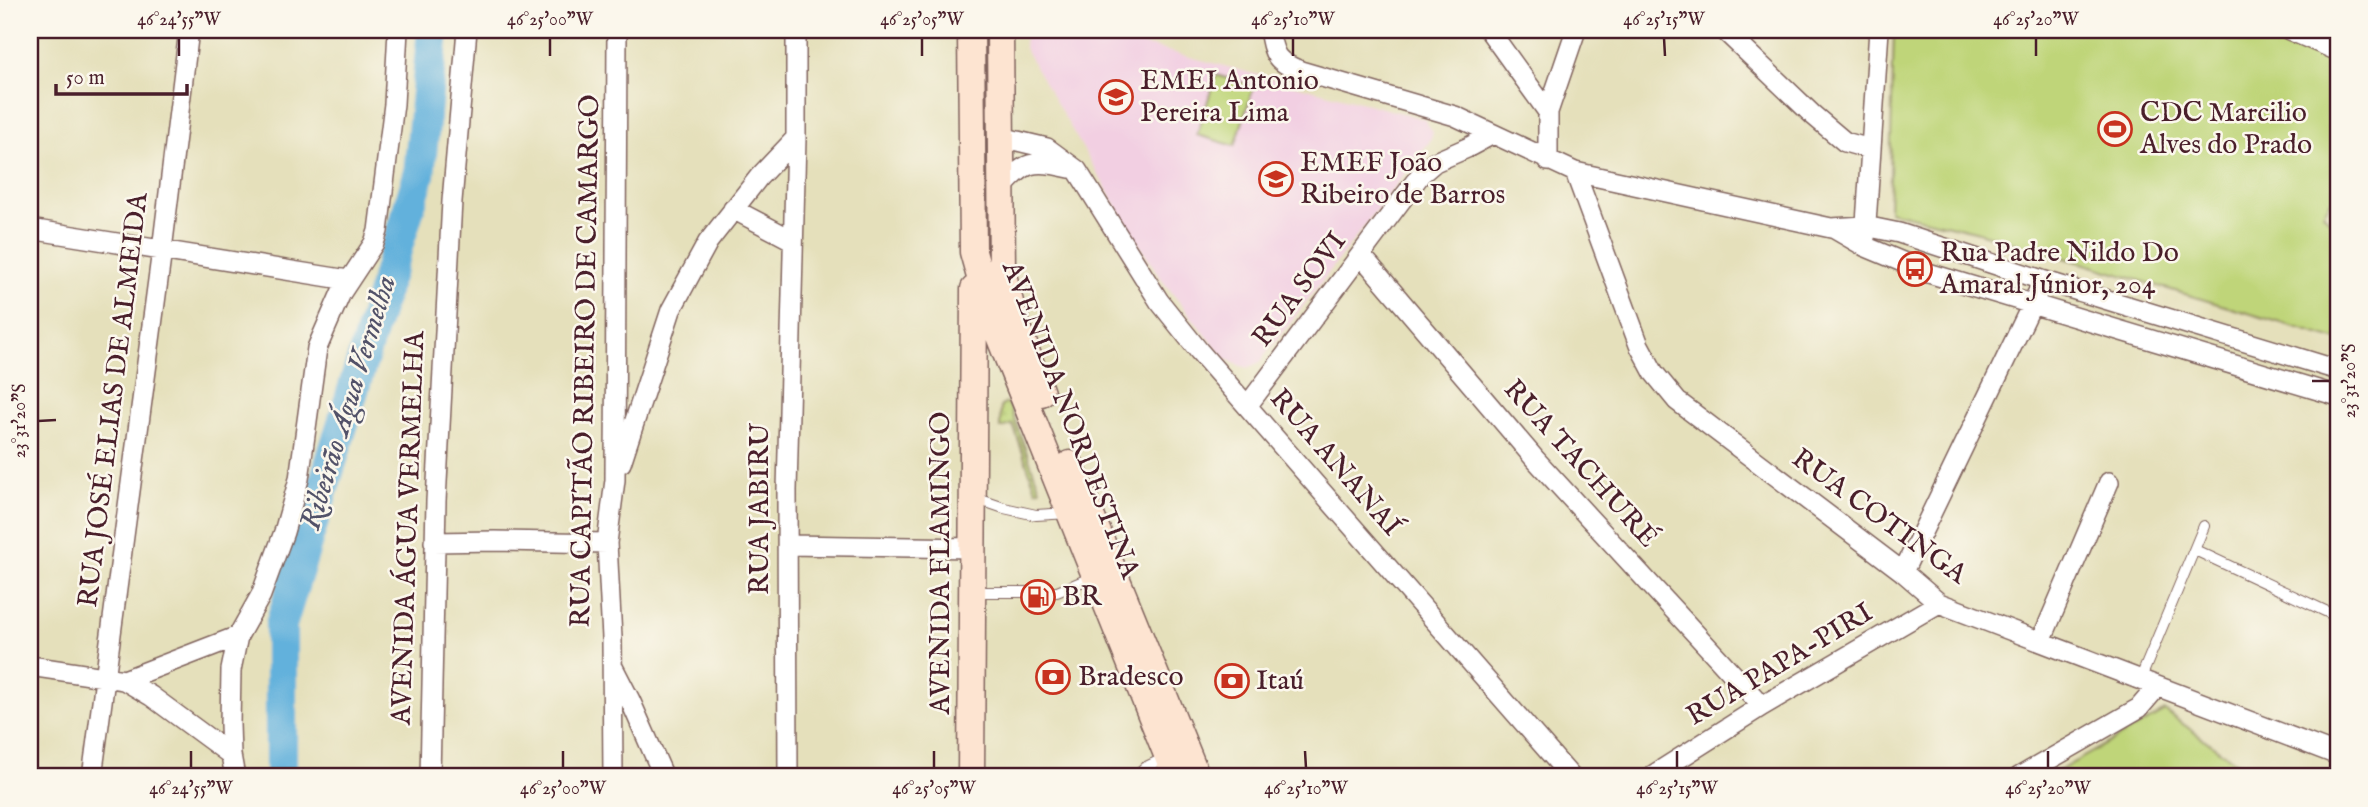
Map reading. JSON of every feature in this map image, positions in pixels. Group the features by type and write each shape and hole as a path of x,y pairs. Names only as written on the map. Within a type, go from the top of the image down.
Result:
{"main road":[{"name":"AVENIDA NORDESTINA","path":"971,30 974,252 991,316 1019,361 1197,777"},
{"name":"AVENIDA NORDESTINA","path":"1000,30 1002,271 1012,310 1019,361 1070,513 1172,767"},
{"name":"AVENIDA FLAMINGO","path":"971,777 974,252"},
{"name":"AVENIDA FLAMINGO","path":"974,391 981,378 991,370 1019,361"}],"street":[{"name":"RUA JOSÉ ELIAS DE ALMEIDA","path":"92,777 115,678 189,30"},
{"path":"235,777 231,755 231,670 238,636 261,595 284,532 299,479 317,348 348,280 374,243 378,231 394,104 398,30"},
{"name":"AVENIDA ÁGUA VERMELHA","path":"430,777 434,542 452,201 467,30"},
{"name":"RUA CAPITÃO RIBEIRO DE CAMARGO","path":"612,777 612,666 607,543 615,480 617,30"},
{"name":"RUA JABIRU","path":"788,777 787,476 796,138 796,30"},
{"path":"1269,30 1275,55 1283,64 1455,116 1574,172 1865,236 1919,239 2338,370"},
{"path":"1489,30 1548,111"},
{"path":"1548,161 1548,111 1576,30"},
{"path":"1724,30 1845,142 1870,149"},
{"path":"1865,236 1879,30"},
{"path":"2289,30 2338,51"},
{"name":"RUA SOVI","path":"1248,405 1421,174 1434,162 1493,134"},
{"name":"RUA ANANAÍ","path":"1001,137 1046,148 1077,170 1159,301 1199,351 1571,777"},
{"path":"615,480 671,310 708,242 759,177 796,138"},
{"path":"1001,189 1017,170 1030,164 1058,165 1077,170"},
{"name":"RUA COTINGA","path":"1574,172 1639,345 1654,373 1669,392 1677,401 1903,572 1939,603 2338,755"},
{"path":"733,209 792,240"},
{"path":"30,229 348,280"},
{"path":"1865,236 1915,269 2338,396"},
{"name":"RUA TACHURÉ","path":"1362,256 1535,459 1762,706"},
{"path":"1903,572 2033,304 2042,279"},
{"path":"2041,641 2109,482"},
{"path":"434,542 607,543"},
{"path":"788,545 974,548"},
{"name":"RUA PAPA-PIRI","path":"1650,777 1762,706 1939,603"},
{"path":"115,678 238,636"},
{"path":"30,666 115,678 162,704 231,755"},
{"path":"612,666 631,700 664,777"},
{"path":"2020,777 2139,708 2148,683"}],"lane":[{"path":"974,498 1004,508 1036,514 1070,513"},
{"path":"2148,683 2204,526"},
{"path":"2195,550 2338,617"},
{"path":"973,592 1057,593 1095,576"},
{"path":"1135,777 1144,768 1172,767"}],"shaded area":[{"name":"EMEF João Ribeiro de Barros","path":"1025,30 1074,30 1156,48 1424,119 1433,132 1430,141 1260,362 1248,368 1226,359 1164,283 1133,235 1024,47"}],"green space":[{"name":"CDC Marcilio Alves do Prado","path":"1894,30 2263,30 2338,61 2338,198 2334,197 2323,213 2338,231 2338,340 1975,231 1889,211"},
{"path":"1216,75 1254,86 1235,146 1197,135"},
{"path":"1006,403 1010,407 1040,489 1036,490 1013,425 1000,428 1001,406"},
{"path":"2165,711 2256,777 2048,777"}],"waterway":[{"name":"Ribeirão Água Vermelha","path":"281,777 281,625 419,175 433,30"}],"place":[{"name":"EMEI Antonio Pereira Lima","path":"1116,97"},
{"name":"CDC Marcilio Alves do Prado","path":"2115,129"},
{"name":"EMEF João Ribeiro de Barros","path":"1276,179"},
{"name":"Rua Padre Nildo Do Amaral Júnior, 204","path":"1915,269"},
{"name":"BR","path":"1038,597"},
{"name":"Bradesco","path":"1053,677"},
{"name":"Itaú","path":"1232,681"}]}
